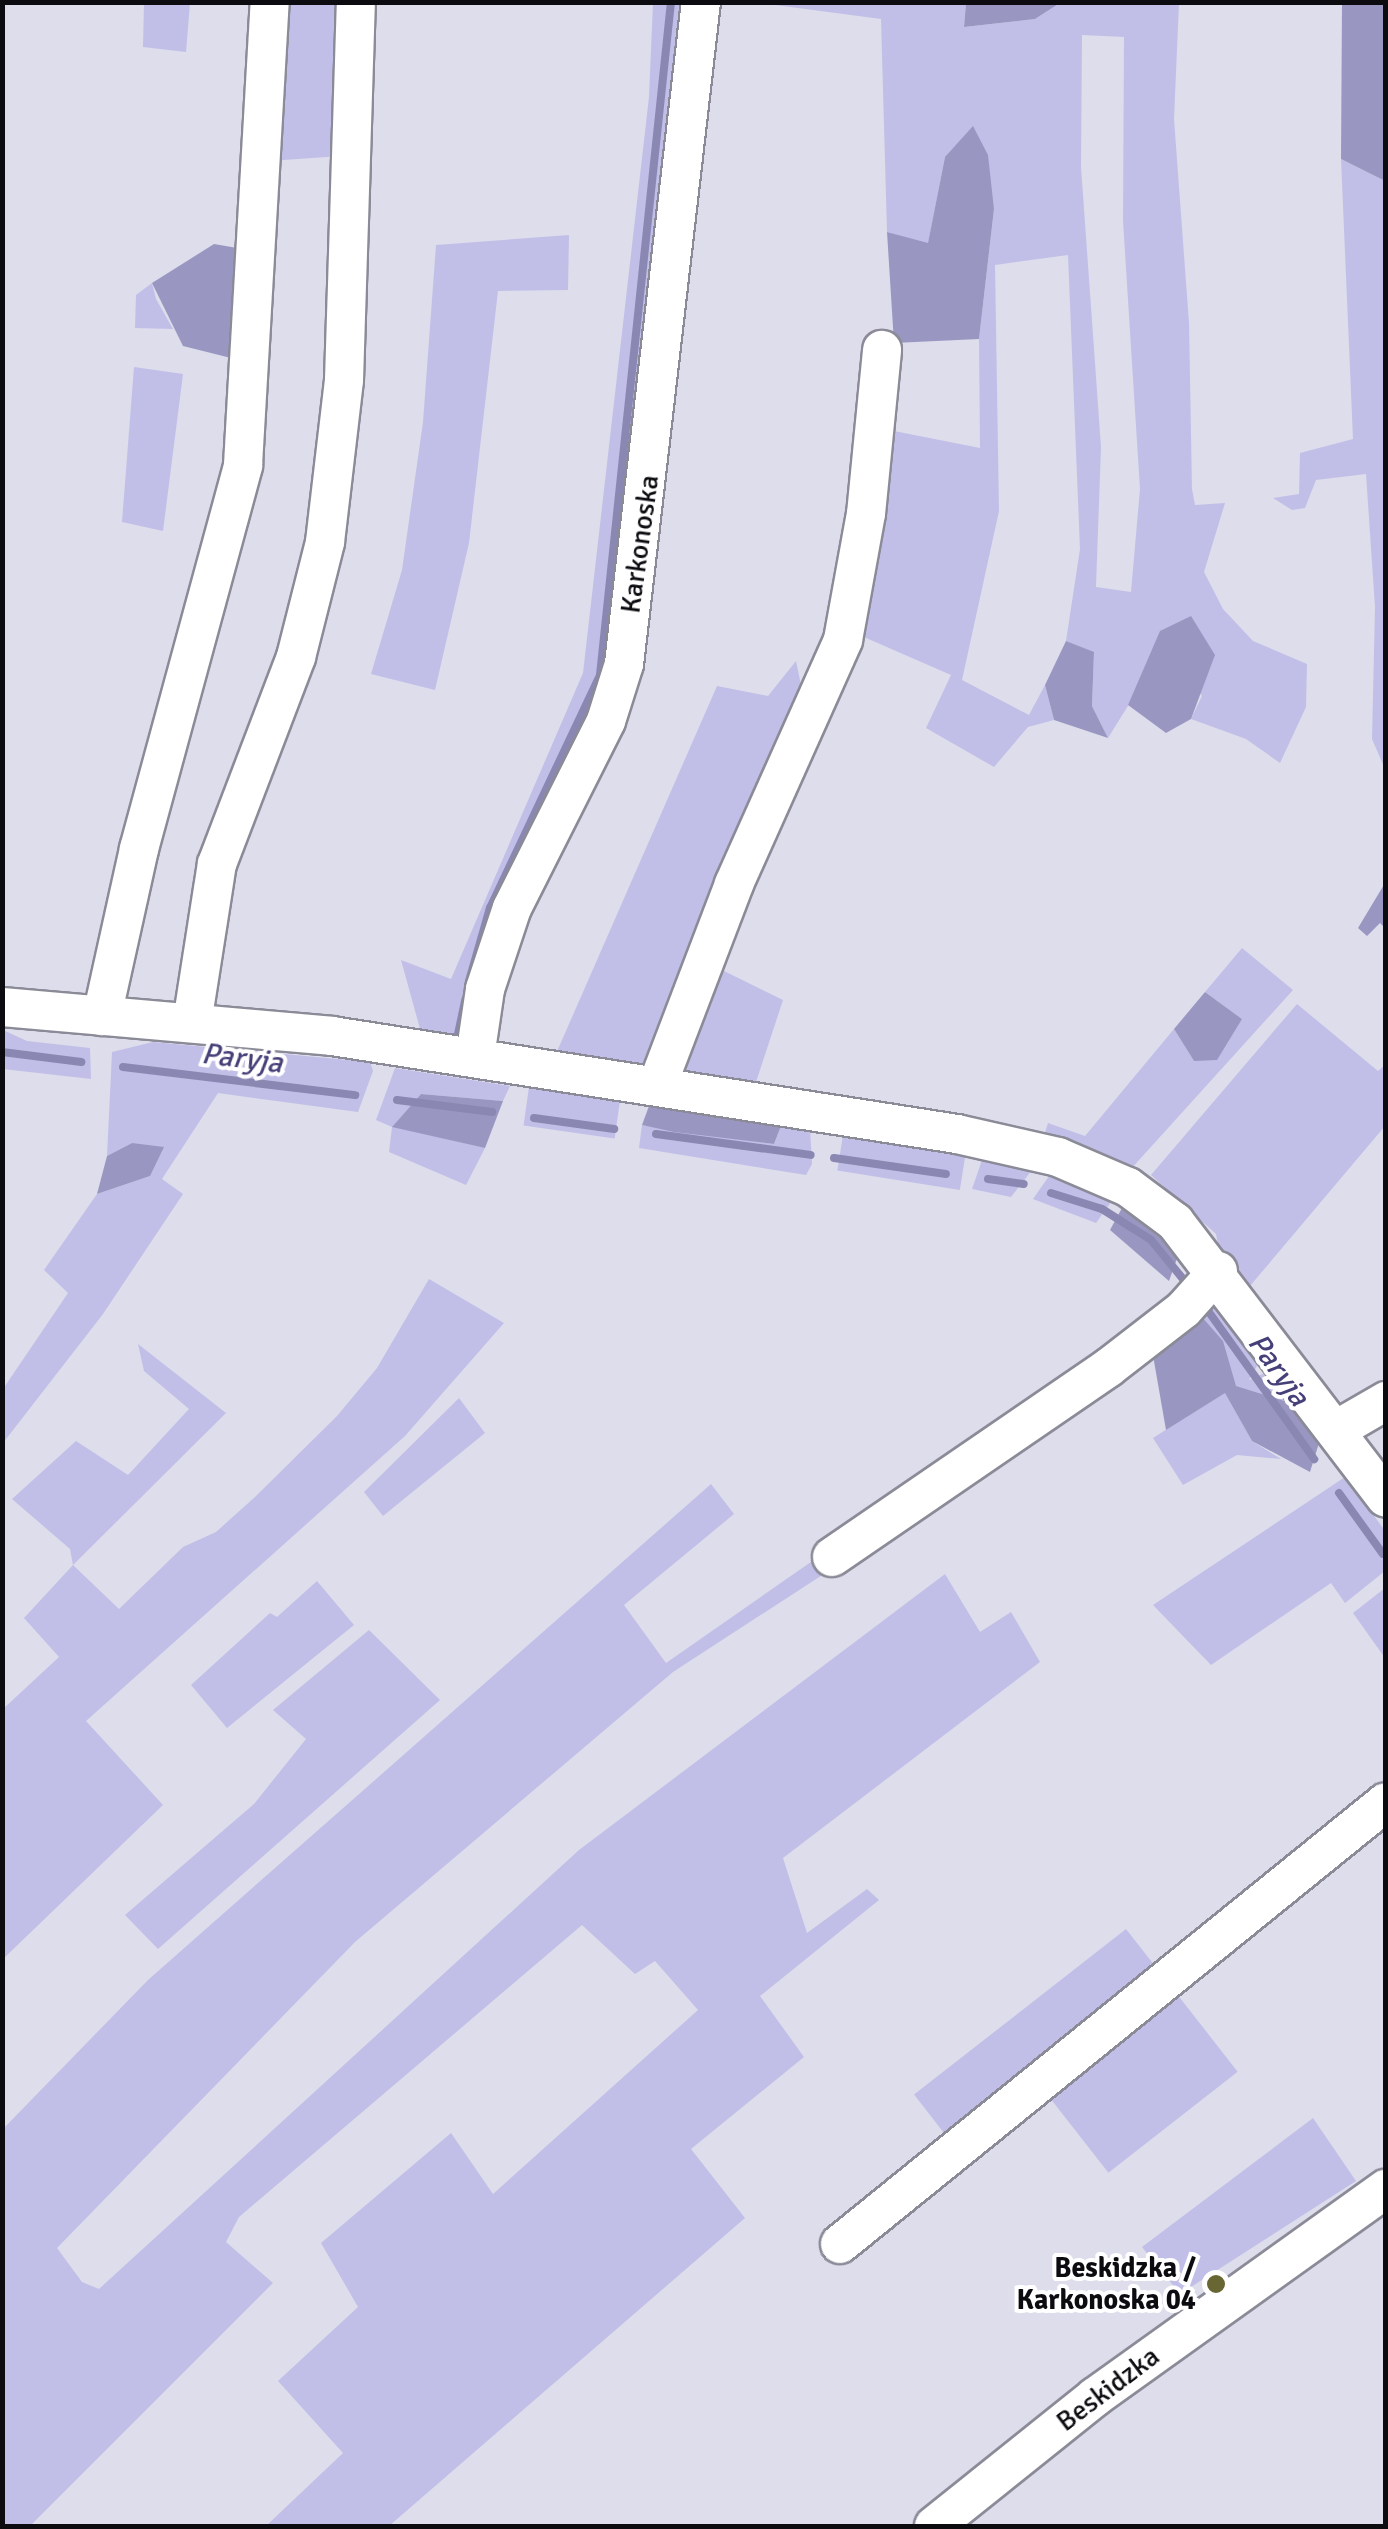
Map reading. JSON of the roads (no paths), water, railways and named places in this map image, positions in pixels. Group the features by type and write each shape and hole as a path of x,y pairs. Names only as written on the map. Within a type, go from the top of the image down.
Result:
{"street":[{"path":"102,1016 139,849 243,465 270,2"},
{"path":"192,1023 217,864 296,656 325,542 344,380 356,2"},
{"name":"Karkonoska","path":"474,1057 485,989 512,908 606,721 624,664 702,2"},
{"path":"657,1086 734,884 843,640 866,514 882,350"},
{"path":"2,1007 192,1023 474,1057 957,1134 1058,1157 1142,1195 1218,1271 1386,1498"},
{"path":"832,1557 1108,1368 1184,1309 1218,1271"},
{"path":"1336,1430 1386,1401"},
{"path":"840,2244 1386,1802"},
{"name":"Beskidzka","path":"934,2526 1095,2397 1386,2189"}],"waterway":[{"path":"469,981 490,908 600,675 671,2"},
{"path":"458,1034 465,1000"},
{"name":"Paryja","path":"2,1052 81,1062"},
{"name":"Paryja","path":"123,1067 355,1095"},
{"name":"Paryja","path":"397,1100 492,1112"},
{"name":"Paryja","path":"534,1118 614,1129"},
{"name":"Paryja","path":"656,1134 811,1155"},
{"name":"Paryja","path":"834,1158 946,1174"},
{"name":"Paryja","path":"988,1179 1024,1184"},
{"name":"Paryja","path":"1051,1193 1102,1209 1151,1240 1183,1279"},
{"name":"Paryja","path":"1206,1308 1314,1459"},
{"name":"Paryja","path":"1339,1493 1383,1554"}],"place":[{"name":"Beskidzka / Karkonoska 04","path":"1216,2284"}]}
